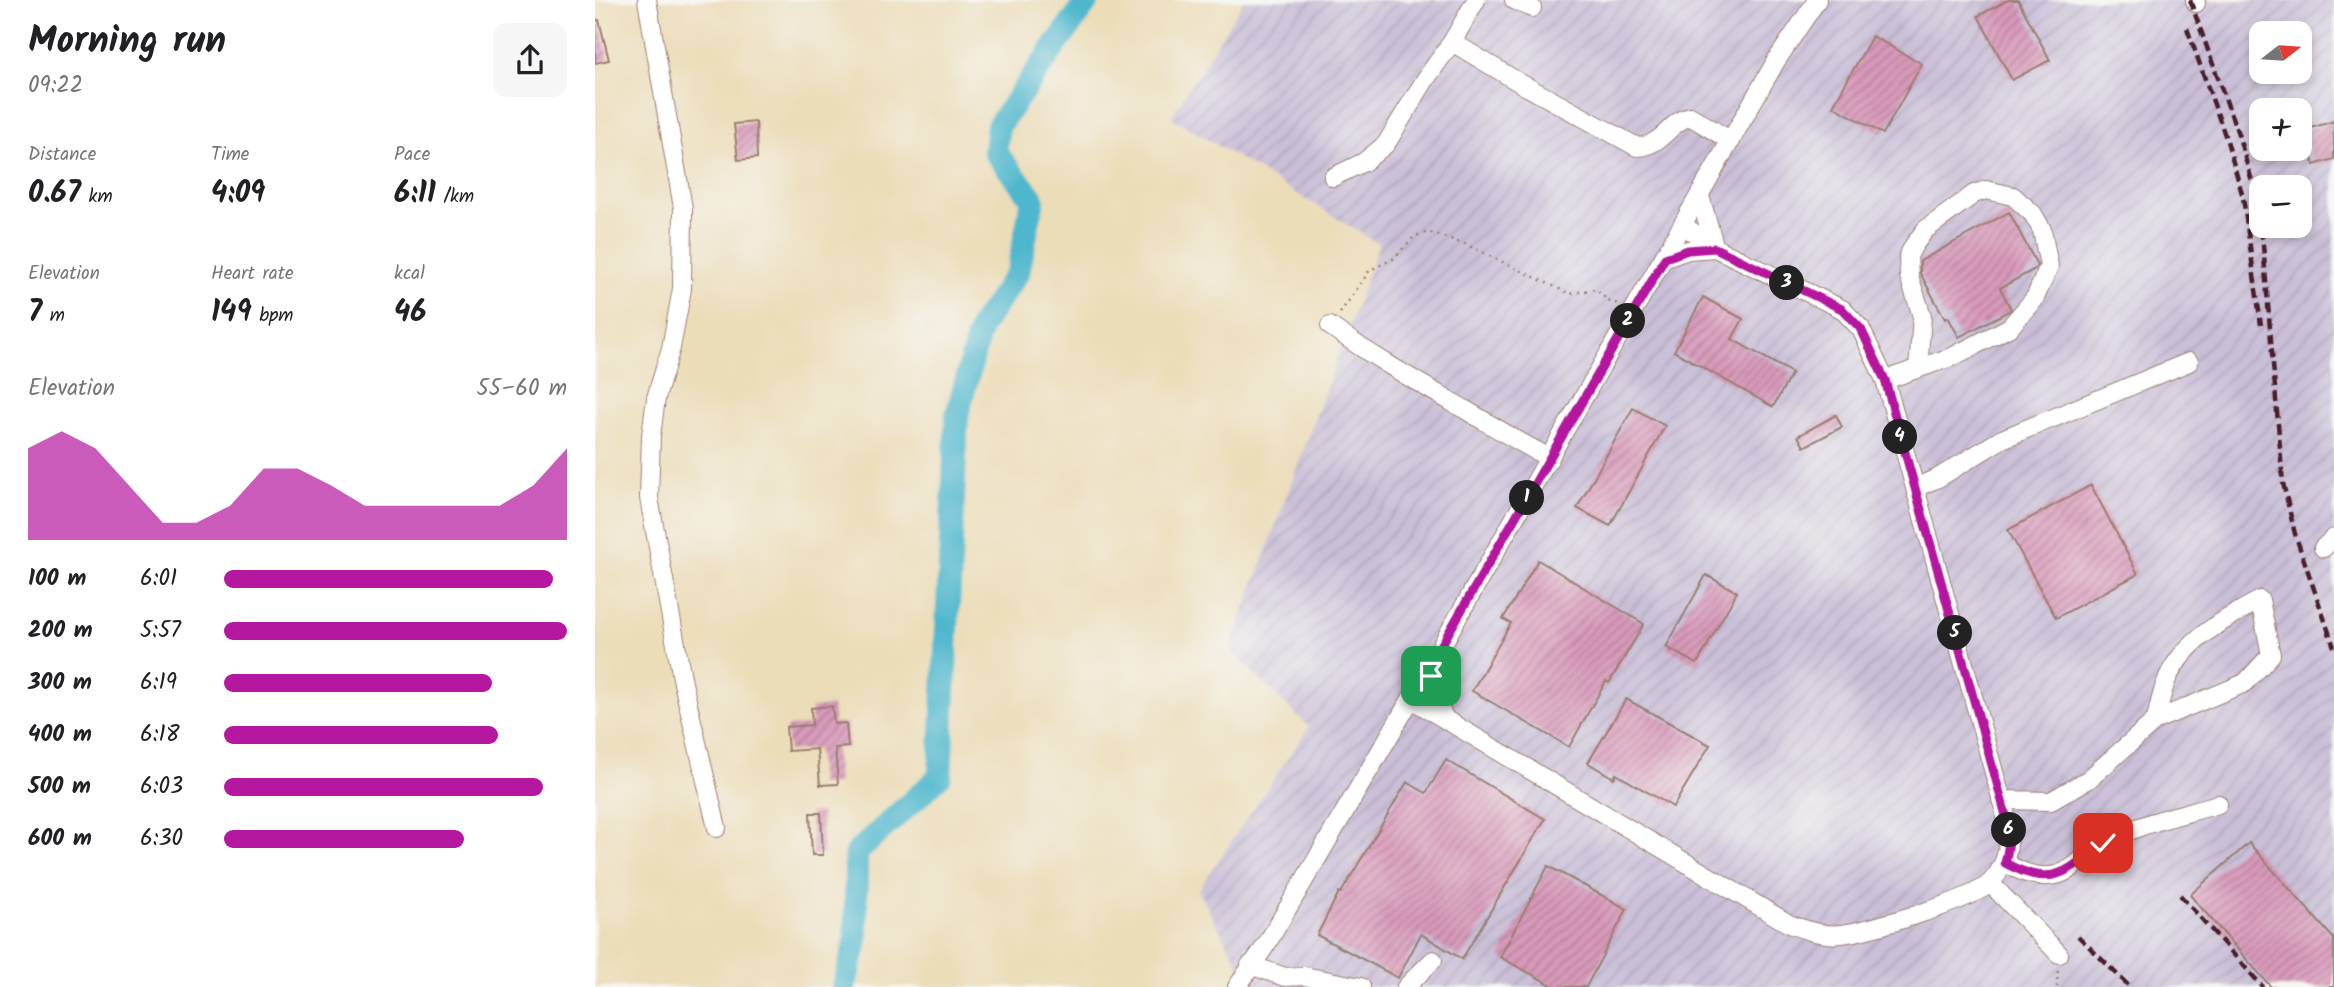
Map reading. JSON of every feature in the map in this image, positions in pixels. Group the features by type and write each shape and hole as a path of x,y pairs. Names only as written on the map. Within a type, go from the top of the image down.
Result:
{"street":[{"path":"647,0 683,208 682,289 671,348 656,398 651,436 649,498 683,683 717,828"},
{"path":"1333,177 1364,162 1386,144 1425,80 1453,42 1476,0"},
{"path":"1514,0 1532,8"},
{"path":"1237,987 1266,945 1411,699 1776,61 1817,0"},
{"path":"1453,42 1520,83 1637,147 1648,146 1659,140 1682,118 1690,116 1731,141"},
{"path":"1885,380 1917,369 1954,356 2010,327 2035,298 2049,266 2042,230 2033,214 2013,196 1986,190 1974,194 1925,230 1908,257 1909,276 1922,316 1917,369"},
{"path":"1700,196 1715,248"},
{"path":"1411,699 1789,924 1814,933 1839,934 1880,926 1972,894 1990,883 2005,863 2010,830 1885,380 1861,329 1842,309 1715,248 1683,225"},
{"path":"1665,258 1688,250 1715,248"},
{"path":"1330,326 1392,368 1510,438 1550,458"},
{"path":"1915,488 1938,478 2003,439 2189,362"},
{"path":"2001,800 2051,801 2089,779 2156,720 2245,683 2271,655 2260,600 2214,625 2179,658 2167,678 2156,720"},
{"path":"1430,665 1437,703 1445,719"},
{"path":"1395,724 1422,719 1445,719"},
{"path":"2005,863 2037,877 2058,875 2103,843 2129,830 2218,804"},
{"path":"1990,883 2059,954"},
{"path":"1406,987 1433,960"},
{"path":"1250,965 1285,977 1304,976 1361,987"}],"path":[{"path":"1330,326 1370,270 1393,259 1415,236 1428,232 1465,244 1570,294 1595,289 1610,302 1635,309"}],"shaded area":[{"path":"1244,0 2334,0 2334,987 1251,987 1198,890 1309,727 1230,650 1379,244 1171,117"}],"building":[{"path":"2008,0 2018,0 2050,60 2012,80 1978,16"},
{"path":"595,20 599,20 609,60 595,63"},
{"path":"1872,36 1922,64 1883,134 1833,106"},
{"path":"2334,121 2334,159 2314,165 2312,128"},
{"path":"756,122 757,158 738,160 734,124"},
{"path":"2009,212 2037,265 2035,269 2000,288 2011,309 2009,311 1959,337 1948,317 1945,319 1920,273 1920,261"},
{"path":"1703,297 1743,319 1732,339 1792,373 1773,407 1674,351"},
{"path":"1633,408 1665,426 1610,526 1577,508"},
{"path":"1836,415 1842,427 1804,447 1798,436"},
{"path":"2091,485 2138,574 2056,618 2008,530"},
{"path":"1538,560 1644,624 1609,683 1606,681 1569,747 1472,691 1511,623 1503,619"},
{"path":"1706,575 1737,592 1697,664 1666,647"},
{"path":"1626,699 1710,745 1673,807 1616,774 1614,778 1588,763"},
{"path":"832,706 834,724 846,723 848,747 835,748 838,784 820,785 817,749 788,751 786,727 812,725 811,708"},
{"path":"1446,760 1545,819 1462,959 1421,934 1398,978 1317,935 1339,892 1341,893 1407,782 1426,793"},
{"path":"810,813 821,813 823,855 812,855"},
{"path":"2249,843 2334,939 2334,987 2271,987 2190,895"},
{"path":"1548,866 1627,909 1586,987 1555,987 1500,957"}],"waterway":[{"path":"844,987 856,942 856,853 940,776 957,415 981,326 1018,272 1033,199 995,152 998,126 1088,0"}],"railway":[{"path":"2190,0 2238,134 2255,191 2263,245 2283,483 2295,534 2334,647"},
{"path":"2187,28 2227,141 2243,197 2261,325"},
{"path":"2180,895 2263,987"},
{"path":"2078,936 2130,987"}],"route":[{"path":"1431,676 1430,665 1665,258 1688,250 1715,248 1842,309 1861,329 1885,380 2010,830 2005,863 2037,877 2058,875 2103,843"}]}
